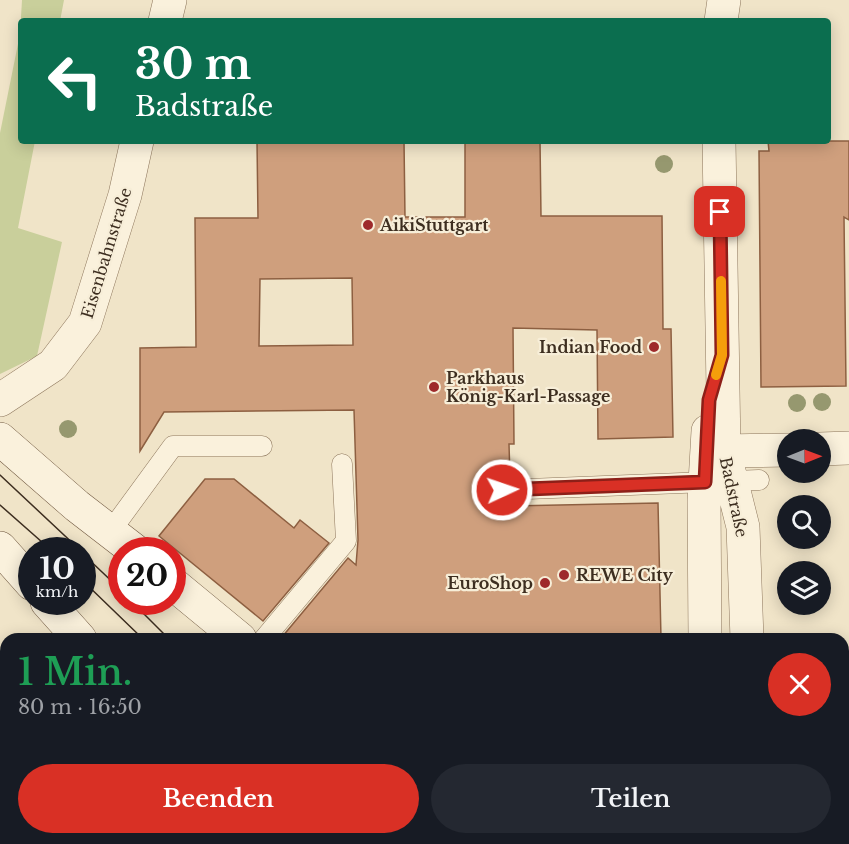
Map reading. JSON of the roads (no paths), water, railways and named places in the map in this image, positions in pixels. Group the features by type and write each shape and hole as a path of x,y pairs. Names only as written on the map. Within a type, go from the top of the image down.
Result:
{"street":[{"path":"166,18 170,0"},
{"path":"721,18 724,0"},
{"name":"Eisenbahnstraße","path":"0,400 53,365 85,323 125,195 136,144"},
{"name":"Badstraße","path":"706,633 729,473 722,355 719,144"},
{"path":"0,439 116,537"},
{"path":"831,449 849,448"},
{"path":"729,473 777,454"},
{"name":"Badstraße","path":"729,473 743,527 747,633"},
{"path":"0,548 18,568"},
{"path":"186,595 233,633"},
{"path":"59,615 75,633"}],"lane":[{"path":"125,537 173,446 262,446"},
{"path":"269,633 346,541 342,464"},
{"path":"502,490 729,473"}],"tram line":[{"path":"0,475 66,537"},
{"path":"0,505 36,537"},
{"path":"96,566 108,578"},
{"path":"96,594 137,633"},
{"path":"145,615 163,633"}],"place":[{"name":"AikiStuttgart","path":"368,225"},
{"name":"Indian Food","path":"654,347"},
{"name":"Parkhaus König-Karl-Passage","path":"434,387"},
{"name":"REWE City","path":"564,575"},
{"name":"EuroShop","path":"545,583"}]}
